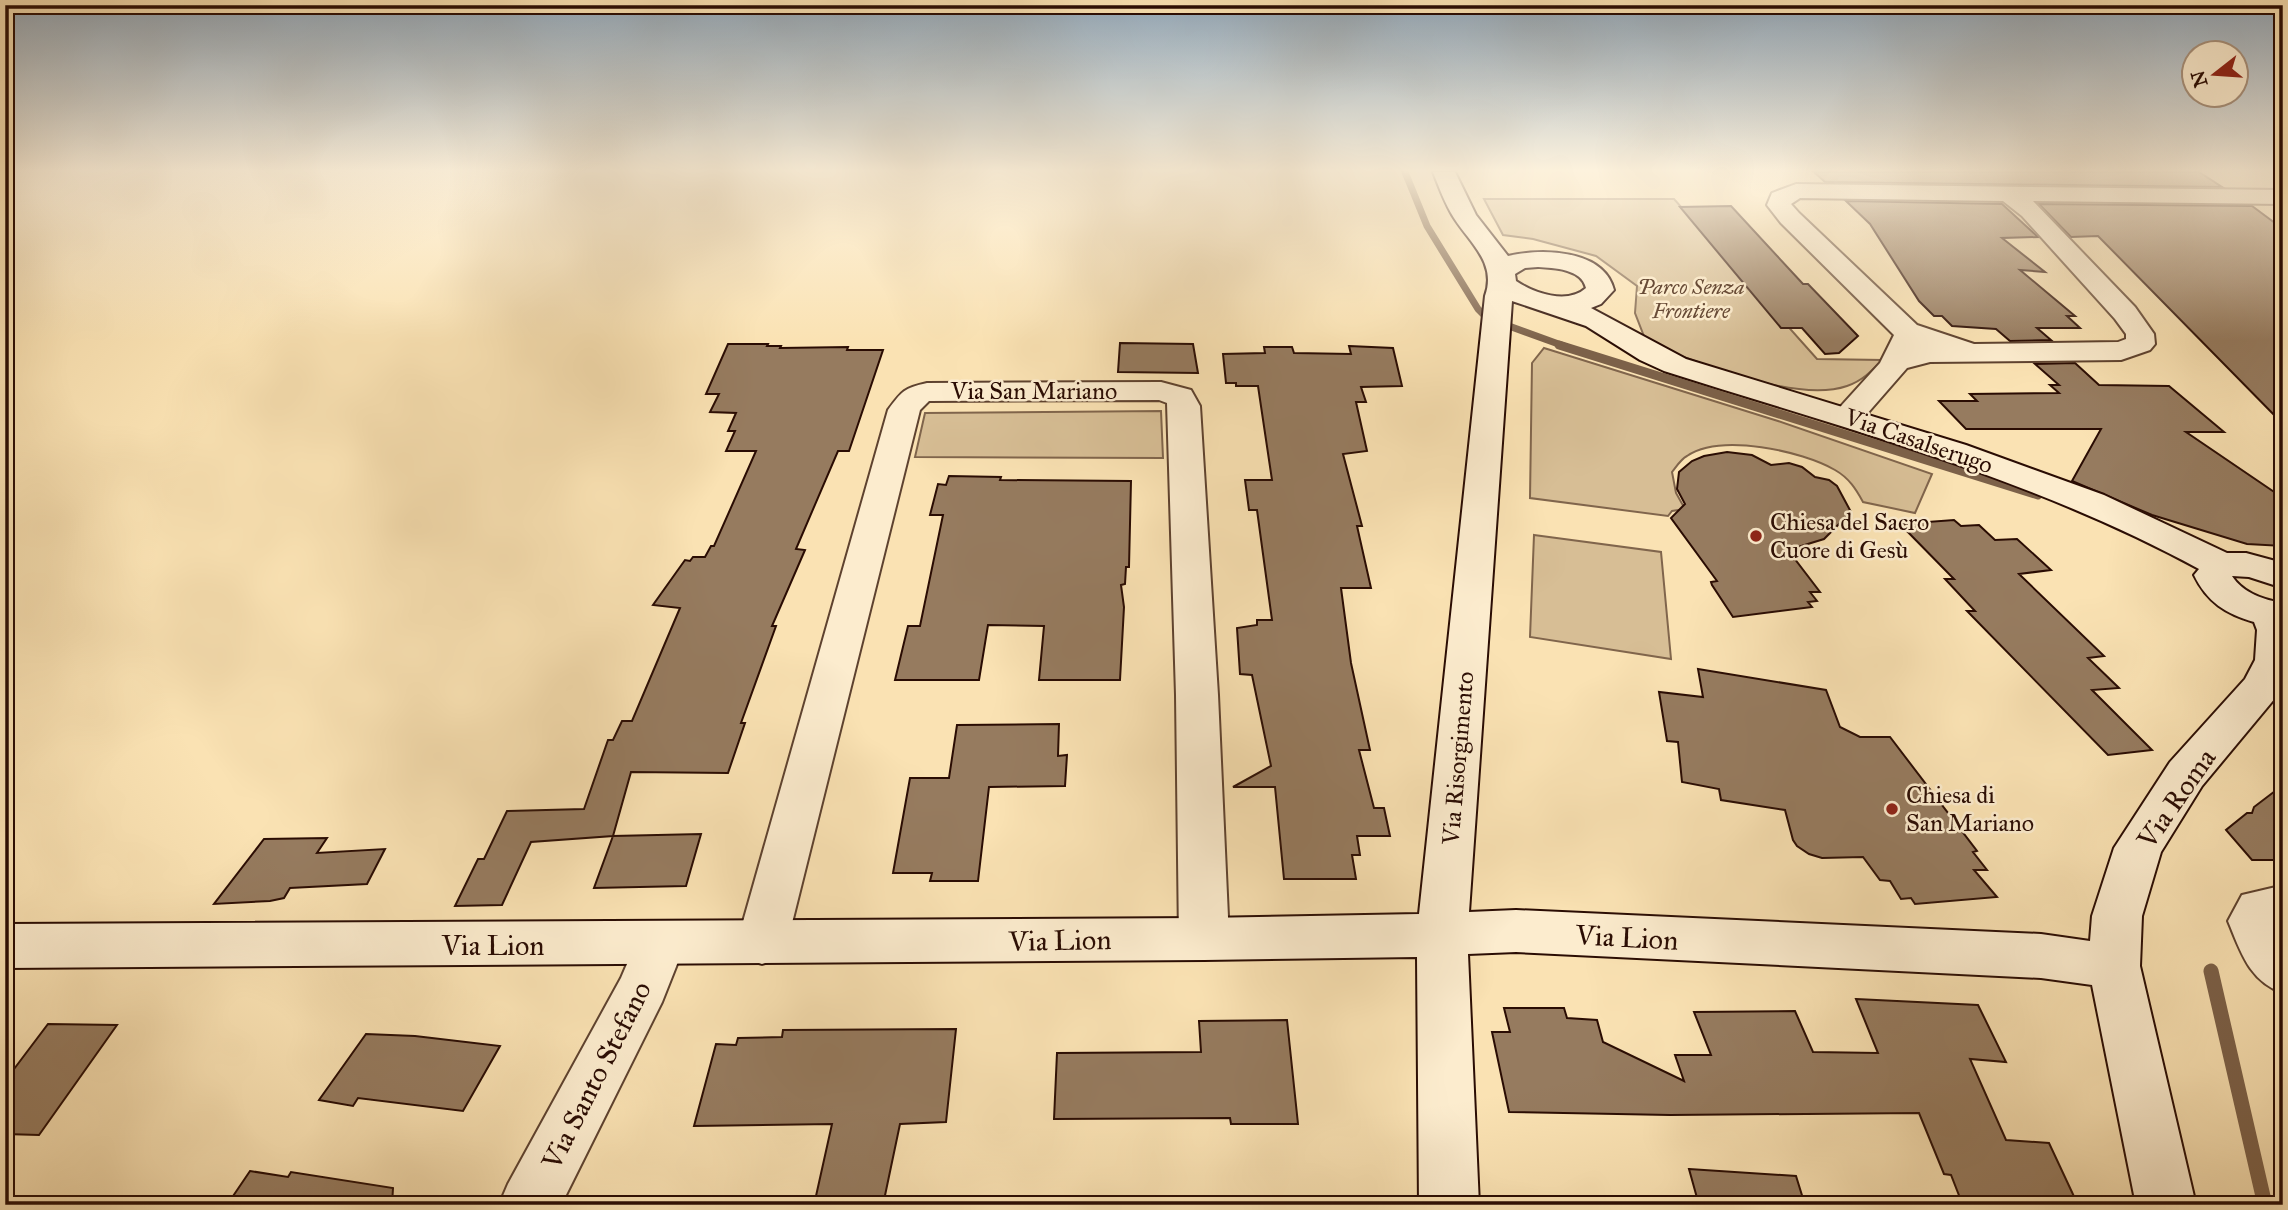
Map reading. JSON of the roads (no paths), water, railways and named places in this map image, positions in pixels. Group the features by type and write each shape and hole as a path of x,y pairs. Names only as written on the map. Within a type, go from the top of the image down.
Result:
{"street":[{"path":"1475,228 1498,260 1502,278"},
{"path":"1801,228 1907,331 1946,346 1972,352"},
{"path":"1898,361 1929,354 1972,352 2098,353 2121,351 2140,344 2140,334 2125,313 2047,228"},
{"path":"1484,240 1538,260"},
{"path":"1502,278 1514,263 1538,260"},
{"name":"Via Casalserugo","path":"1538,260 1566,263 1589,272 1600,284 1596,296 1601,312 1612,329"},
{"name":"Via Casalserugo","path":"1502,278 1520,296 1574,311 1612,329 1642,351 1672,364 1848,416 2035,482 2130,519 2222,566 2243,565 2278,589"},
{"name":"Via Risorgimento","path":"1449,1205 1442,933 1502,278"},
{"path":"1498,321 1518,305 1544,302 1576,303 1596,296"},
{"path":"1848,416 1898,361 1905,349 1907,331"},
{"name":"Via San Mariano","path":"762,943 904,410 914,396 927,392 1161,391 1180,397 1184,406 1204,939"},
{"name":"Via Roma","path":"2166,1205 2114,966 2117,916 2138,848 2186,774 2261,687 2275,660 2278,589"},
{"path":"2283,909 2260,909 2253,920 2266,950 2283,971"},
{"name":"Via Lion","path":"11,954 1376,937 1516,931 2014,955 2114,966"},
{"name":"Via Santo Stefano","path":"529,1205 644,986 660,944"}],"waterway":[{"path":"1429,228 1478,309 1487,318 1564,346"},
{"path":"1559,345 2038,495"},
{"path":"2211,971 2265,1205"}],"place":[{"name":"Chiesa del Sacro Cuore di Gesù","path":"1756,536"},
{"name":"Chiesa di San Mariano","path":"1892,809"}],"park label":[{"name":"Parco Senza Frontiere","path":"1691,299"}]}
